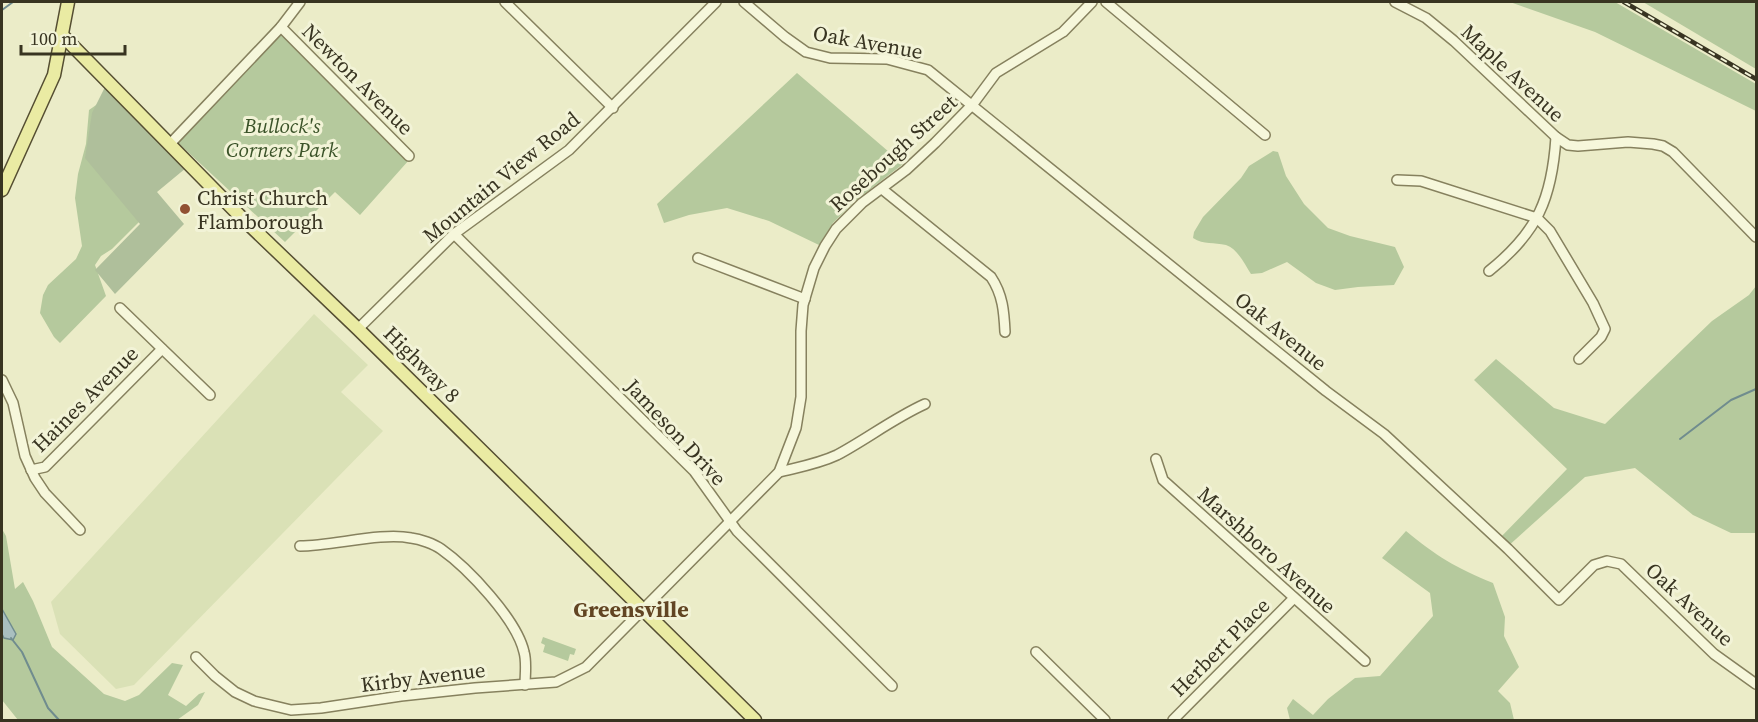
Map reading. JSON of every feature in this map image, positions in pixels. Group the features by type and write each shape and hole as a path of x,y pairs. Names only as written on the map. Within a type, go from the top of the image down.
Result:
{"main road":[{"path":"2,190 54,75 68,2"},
{"name":"Highway 8","path":"62,35 169,145 755,720"}],"street":[{"path":"169,145 281,27 300,2"},
{"path":"505,2 613,108"},
{"name":"Mountain View Road","path":"358,329 454,234 569,150 716,2"},
{"name":"Oak Avenue","path":"744,2 806,52 830,58 887,59 928,70 973,104 1326,392 1384,434 1508,549 1559,600 1594,565 1607,561 1622,564 1714,654 1756,684"},
{"name":"Rosebough Street","path":"644,609 779,472 796,428 801,397 801,331 805,298 814,268 836,229 862,203 882,189 935,143 973,104 996,73 1063,32 1092,2"},
{"path":"1106,2 1265,135"},
{"name":"Maple Avenue","path":"1395,2 1426,18 1454,41 1556,137 1568,145 1628,142 1663,146 1673,152 1756,237"},
{"name":"Newton Avenue","path":"281,27 409,156"},
{"path":"1489,271 1519,242 1537,218 1546,198 1556,137"},
{"path":"1397,180 1421,181 1537,218 1550,231 1593,303 1605,329 1601,337 1579,359"},
{"path":"882,189 991,278 999,289 1005,332"},
{"name":"Jameson Drive","path":"454,234 694,471 737,531 892,686"},
{"path":"698,258 805,298"},
{"path":"120,308 210,395"},
{"name":"Haines Avenue","path":"31,470 45,467 162,349"},
{"path":"2,380 13,403 25,456 34,478 80,530"},
{"path":"779,472 817,463 837,454 910,410 925,404"},
{"name":"Marshboro Avenue","path":"1156,459 1163,480 1293,599 1365,661"},
{"path":"300,546 410,537 439,548 475,579 500,608 515,631 524,652 525,685"},
{"name":"Herbert Place","path":"1173,720 1293,599"},
{"name":"Kirby Avenue","path":"196,657 235,692 254,701 291,710 321,708 466,689 556,682 586,667 644,609"},
{"path":"1036,651 1105,720"}],"green space":[{"path":"1510,2 1615,2 1756,84 1756,111 1595,32"},
{"path":"1643,2 1756,2 1756,69"},
{"name":"Bullock's Corners Park","path":"281,31 409,160 360,215 335,192 285,242 176,141"},
{"path":"797,73 903,164 855,201 833,223 819,245 769,221 727,208 689,215 664,223 657,204"},
{"path":"105,87 186,168 157,192 184,224 115,294 95,270 140,224 85,158 92,113"},
{"path":"99,103 150,211 112,249 101,256 95,265 106,296 60,343 40,313 43,295 48,285 76,259 82,246 75,198 78,174 86,144 89,110"},
{"path":"1273,151 1278,152 1286,176 1304,204 1328,228 1395,247 1404,267 1394,285 1335,290 1316,283 1287,262 1262,273 1251,274 1241,258 1230,247 1201,242 1193,238 1203,217 1241,178 1249,166"},
{"path":"1756,286 1756,533 1731,533 1693,515 1635,468 1585,477 1506,548 1498,540 1567,469 1474,380 1496,359 1554,408 1605,424 1712,321 1749,295"},
{"path":"314,314 368,365 341,392 383,431 134,685 116,689 60,634 51,602"},
{"path":"2,529 6,536 15,589 23,582 52,647 104,694 125,701 139,695 172,663 183,665 168,695 186,706 199,694 205,692 198,705 177,720 18,720 2,700 2,634 4,638 16,634 2,609"},
{"path":"1406,531 1447,561 1493,583 1505,617 1504,636 1519,667 1498,691 1510,703 1514,720 1290,720 1287,708 1293,699 1313,715 1328,699 1355,678 1380,676 1433,616 1430,593 1382,558"},
{"path":"543,637 576,649 574,655 570,654 568,661 543,652 545,645 541,643"}],"shaded area":[{"path":"2,609 16,634 13,640 4,638 2,634"}],"waterway":[{"path":"2,10 13,2"},
{"path":"1680,439 1731,400 1756,389"},
{"path":"11,638 22,652 48,708 59,720"}],"railway":[{"path":"1624,2 1756,79"}],"place":[{"name":"Christ Church Flamborough","path":"185,209"}],"district":[{"name":"Greensville","path":"631,609"}]}
